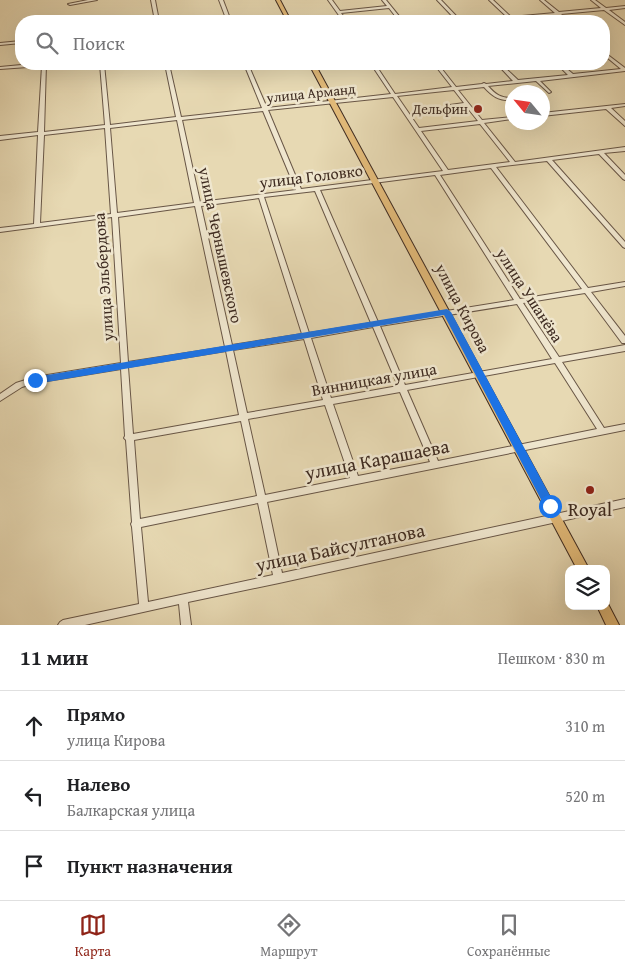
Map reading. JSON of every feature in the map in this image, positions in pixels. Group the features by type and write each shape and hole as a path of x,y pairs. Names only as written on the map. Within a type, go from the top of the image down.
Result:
{"main road":[{"path":"278,0 286,15"},
{"name":"улица Кирова","path":"315,70 480,373 581,565"},
{"path":"605,610 613,625"}],"street":[{"path":"70,4 95,0"},
{"path":"153,0 156,15"},
{"path":"221,0 227,15"},
{"path":"330,0 340,15"},
{"path":"384,0 396,15"},
{"path":"439,0 453,15"},
{"path":"490,0 506,15"},
{"path":"542,0 558,14"},
{"path":"593,0 625,24"},
{"path":"338,12 390,7"},
{"path":"550,15 625,7"},
{"path":"0,44 15,43"},
{"path":"610,58 625,70"},
{"path":"0,68 15,67"},
{"path":"37,226 44,70"},
{"name":"улица Эльбердова","path":"103,70 108,126 128,438 144,607"},
{"name":"улица Чернышевского","path":"168,70 196,205 279,579"},
{"path":"248,70 299,191"},
{"path":"377,70 446,172"},
{"path":"441,70 513,163"},
{"path":"505,70 516,81"},
{"path":"566,70 572,76"},
{"name":"улица Арманд","path":"0,138 625,70"},
{"path":"536,79 542,85"},
{"path":"484,84 497,98 505,100"},
{"path":"452,106 468,104"},
{"path":"550,114 625,105"},
{"path":"607,107 625,124"},
{"path":"417,130 505,119"},
{"name":"улица Головко","path":"0,230 625,149"},
{"path":"600,152 625,178"},
{"path":"548,159 625,246"},
{"path":"492,166 625,341"},
{"name":"улица Ушанёва","path":"436,173 602,431"},
{"path":"317,189 435,463"},
{"path":"262,196 355,480"},
{"path":"0,398 26,382 625,284"},
{"name":"Винницкая улица","path":"128,438 625,348"},
{"name":"улица Карашаева","path":"135,524 435,463 625,427"},
{"name":"улица Байсултанова","path":"63,625 625,503"},
{"path":"183,599 186,625"}],"place":[{"name":"Дельфин","path":"478,109"},
{"name":"Royal","path":"590,490"}],"route":[{"path":"35,380 447,312 550,506"}]}
